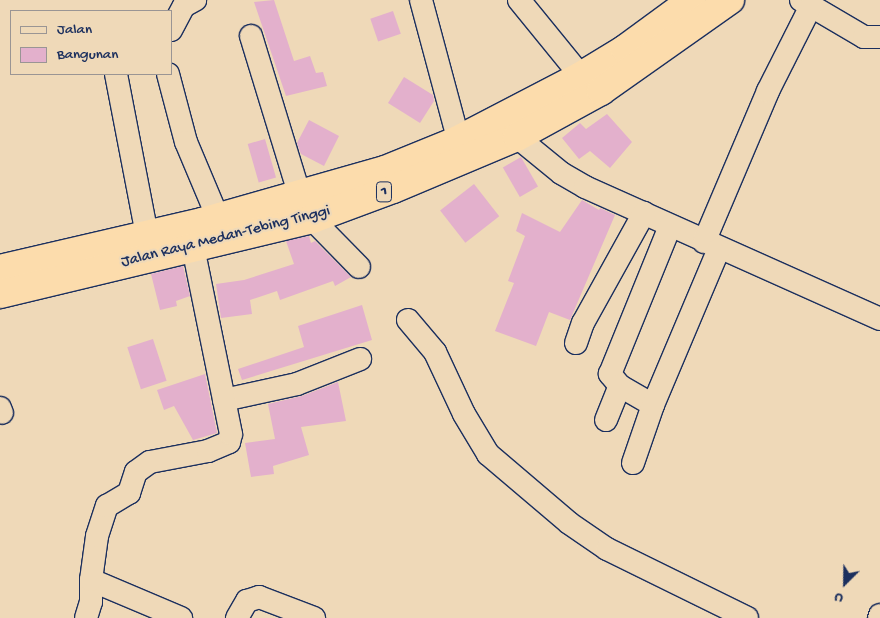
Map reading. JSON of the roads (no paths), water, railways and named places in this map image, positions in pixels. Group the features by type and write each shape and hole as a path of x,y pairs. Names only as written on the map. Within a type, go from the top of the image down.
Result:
{"highway":[{"name":"Jalan Raya Medan-Tebing Tinggi","path":"460,151 625,49 692,0"},
{"name":"Jalan Raya Medan-Tebing Tinggi","path":"0,294 192,247 306,207 385,170 517,137 601,92 730,0"},
{"name":"Jalan Raya Medan-Tebing Tinggi","path":"0,269 218,218 306,207"}],"street":[{"path":"172,28 184,6 195,0"},
{"path":"421,0 460,151"},
{"path":"519,0 581,76"},
{"path":"633,463 768,91 806,3 864,37 880,37"},
{"path":"251,36 306,207 359,267"},
{"path":"116,75 146,235"},
{"path":"168,75 186,142 218,218"},
{"path":"517,137 561,173 670,226 712,246 878,312"},
{"path":"576,343 583,324 644,213"},
{"path":"653,406 620,386 610,374 670,226"},
{"path":"86,618 91,602 91,580 100,522 107,506 129,493 136,472 150,462 208,451 229,442 231,434 192,247"},
{"path":"408,320 434,352 464,414 488,454 569,523 607,549 747,618"},
{"path":"224,400 297,384 360,359"},
{"path":"606,420 620,386"},
{"path":"91,580 180,618"},
{"path":"238,618 247,601 259,597 314,618"}]}
